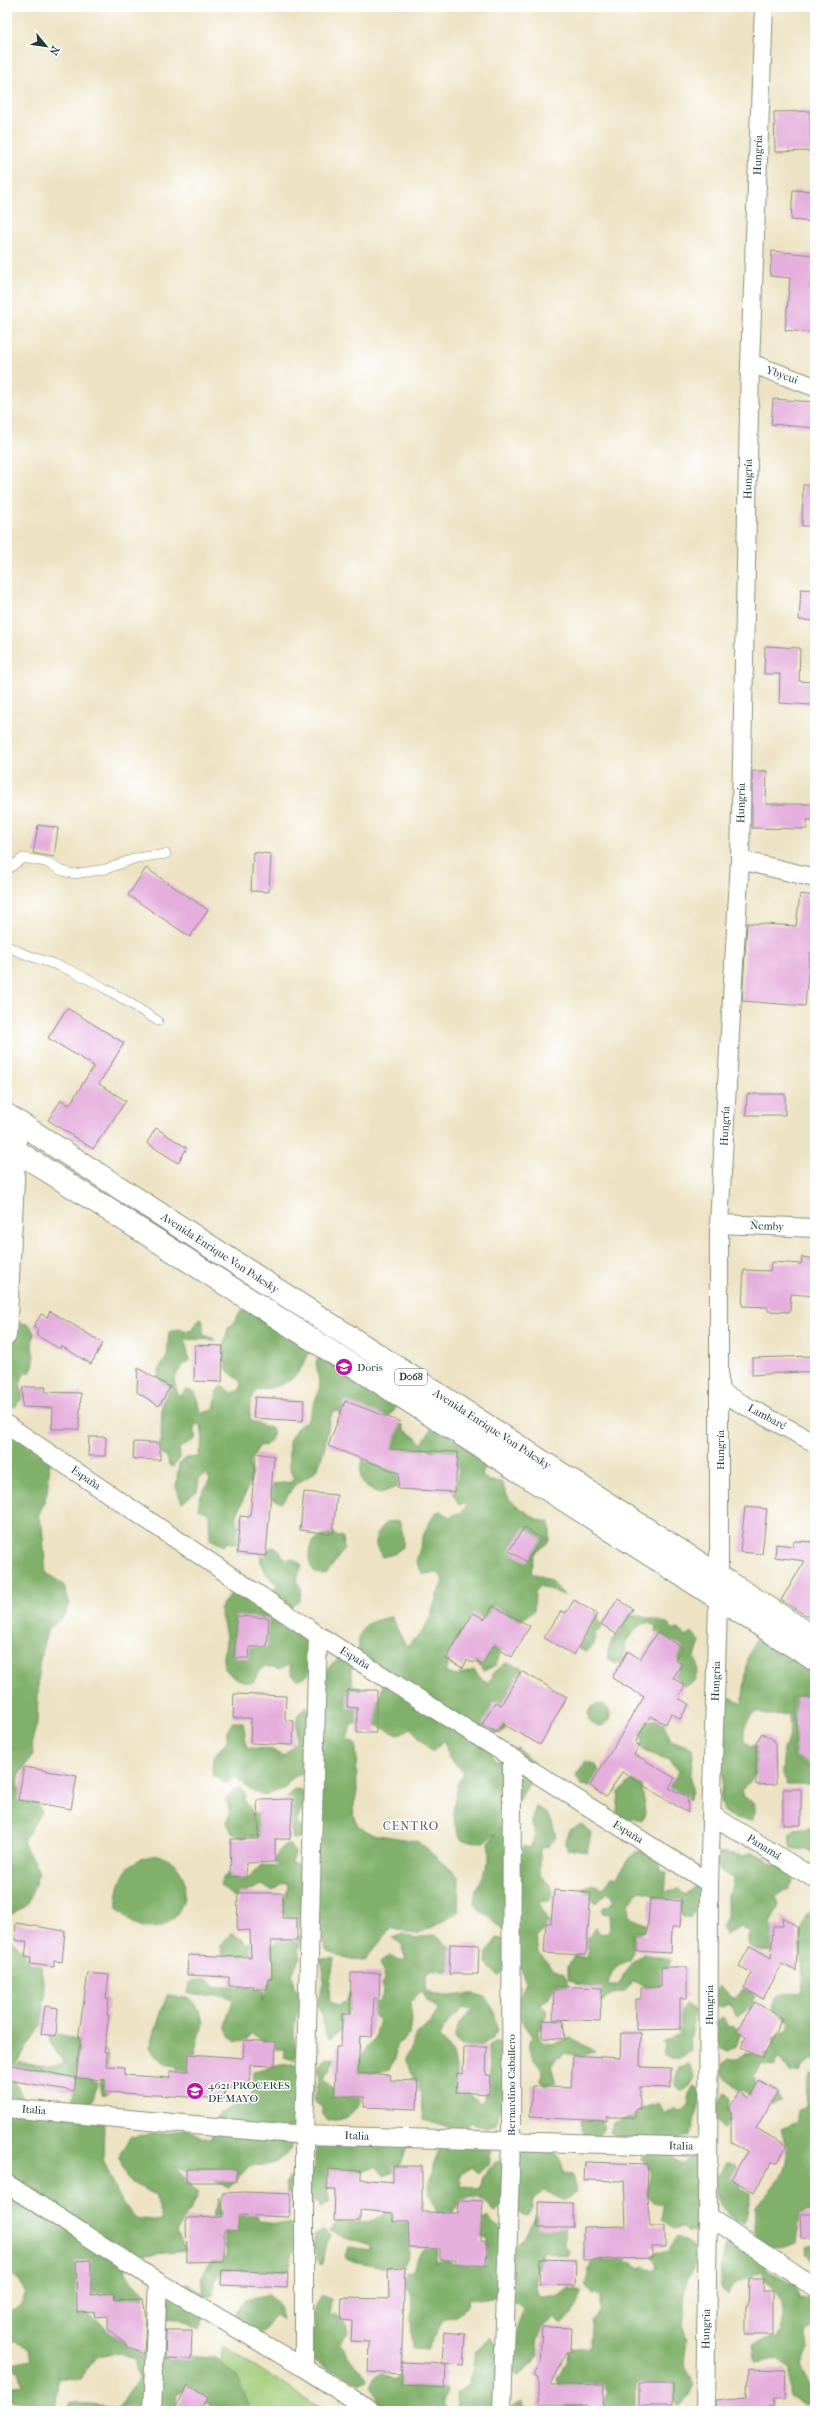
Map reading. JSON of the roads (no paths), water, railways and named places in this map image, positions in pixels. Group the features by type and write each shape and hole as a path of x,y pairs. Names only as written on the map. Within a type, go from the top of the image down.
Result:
{"main road":[{"name":"Avenida Enrique Von Polesky","path":"12,1119 815,1638"},
{"name":"Avenida Enrique Von Polesky","path":"12,1148 815,1660"}],"street":[{"name":"Hungría","path":"718,1598 720,1392 719,1224 740,860 750,363 764,7"},
{"name":"Ybycui","path":"750,363 815,386"},
{"path":"740,860 815,878"},
{"path":"7,1336 12,1119"},
{"name":"Ñemby","path":"719,1224 815,1228"},
{"name":"Lambaré","path":"720,1392 815,1443"},
{"name":"España","path":"7,1425 318,1635 709,1883"},
{"name":"Hungria","path":"705,2411 708,2216 709,1883 718,1598"},
{"path":"304,2368 304,2135 318,1635"},
{"name":"Bernardino Caballero","path":"502,2411 511,2142 512,1758"},
{"name":"Panamá","path":"712,1815 815,1879"},
{"name":"Italia","path":"7,2108 304,2135 708,2147"},
{"path":"7,2184 158,2282 304,2368 371,2411"},
{"path":"708,2216 815,2288"},
{"path":"152,2411 158,2282"}],"lane":[{"path":"7,870 23,858 46,862 62,871 74,874 106,869 136,858 166,854"},
{"path":"7,946 25,956 66,969 113,993 158,1021"}],"place":[{"name":"Doris","path":"344,1367"},
{"name":"4621 PROCERES DE MAYO","path":"195,2091"}],"district":[{"name":"CENTRO","path":"411,1826"}]}
